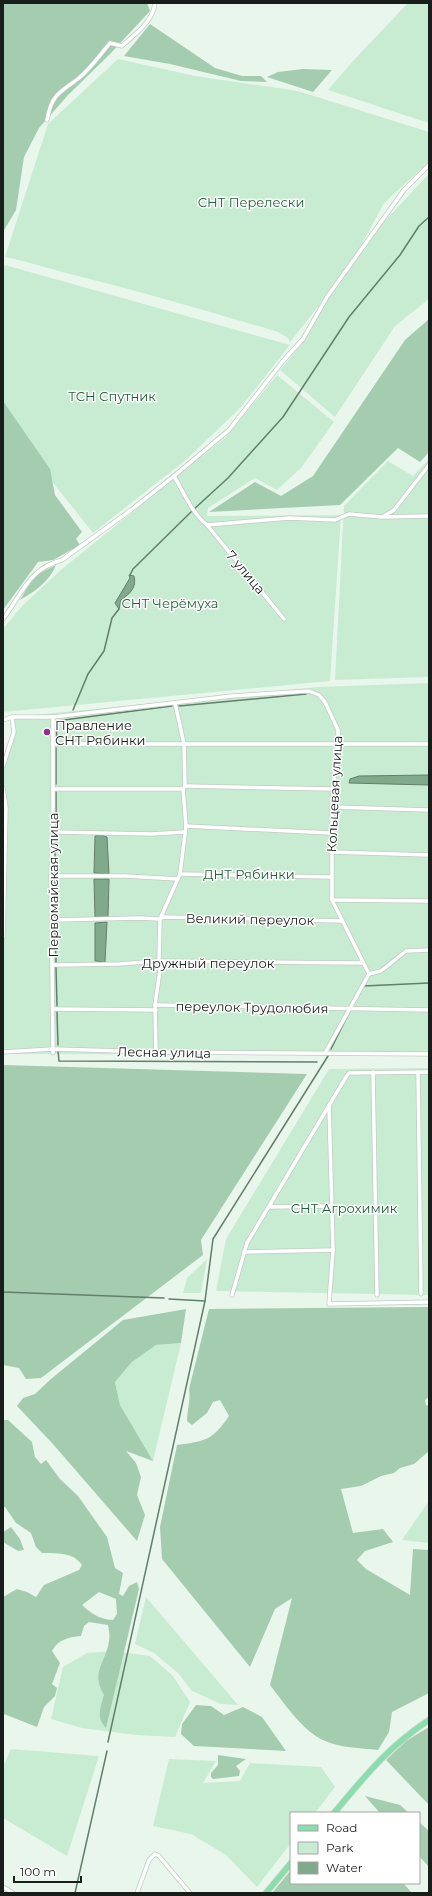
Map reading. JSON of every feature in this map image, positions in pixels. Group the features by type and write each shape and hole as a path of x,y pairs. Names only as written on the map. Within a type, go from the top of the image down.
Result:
{"main road":[{"path":"335,1812 389,1750 409,1733 429,1720"},
{"path":"266,1893 290,1864"}],"street":[{"path":"47,120 50,105 58,94 92,65 110,43 122,46 149,21 155,9 155,3"},
{"path":"3,619 37,571 51,562 62,560 131,510 229,430 283,361 303,339 327,297 404,190 429,165"},
{"path":"384,517 394,510 429,465"},
{"name":"7 улица","path":"174,476 200,520 207,525 284,618"},
{"path":"207,525 289,518 335,520 349,514 384,517 429,516"},
{"name":"Кольцевая улица","path":"3,720 12,717 53,717 232,696 309,691 315,692 325,702 333,716 338,730 331,833 332,900 341,921 369,974"},
{"path":"156,1052 155,1004 161,963 159,961 160,919 180,874 186,826 184,744 175,703"},
{"path":"3,766 14,732 12,717"},
{"name":"Первомайская улица","path":"53,717 53,832 51,876 53,1051"},
{"path":"52,744 429,744"},
{"path":"3,788 6,808 3,937"},
{"path":"53,789 333,789"},
{"path":"332,807 429,810"},
{"path":"186,826 331,833"},
{"path":"53,832 151,834 185,832"},
{"path":"332,852 429,855"},
{"path":"180,874 331,877"},
{"path":"51,876 125,876 178,879"},
{"path":"332,900 429,901"},
{"name":"Великий переулок","path":"52,920 160,919 163,917 341,921"},
{"path":"325,1053 369,974 381,970 406,951 429,950"},
{"name":"Дружный переулок","path":"53,965 118,964 159,961 363,963"},
{"name":"переулок Трудолюбия","path":"155,1004 349,1010 429,1010"},
{"path":"53,1009 156,1010"},
{"name":"Лесная улица","path":"3,1052 53,1051 429,1054"},
{"path":"373,1072 378,1295"},
{"path":"418,1072 421,1294"},
{"path":"232,1295 244,1252 349,1073 429,1072"},
{"path":"330,1105 332,1250 329,1304 429,1302"},
{"path":"271,1205 271,1208 332,1206"},
{"path":"244,1252 332,1250"},
{"path":"137,1893 150,1858 154,1854 159,1856 190,1893"},
{"path":"3,1887 13,1893"}],"green space":[{"path":"408,3 429,3 429,123 328,90"},
{"name":"СНТ Перелески","path":"118,59 195,76 298,91 429,132 429,162 384,203 349,268 290,342 288,338 278,332 153,296 5,257 48,124"},
{"path":"429,174 429,299 395,326 335,417 280,370 305,340 327,299 381,225"},
{"name":"ТСН Спутник","path":"5,265 290,345 241,407 187,459 93,533 47,475 3,402 3,269"},
{"name":"СНТ Черёмуха","path":"277,375 334,422 301,468 277,490 255,478 208,508 207,516 341,515 330,681 3,712 3,629 22,606 62,569 226,437"},
{"path":"429,459 429,677 335,680 344,506 388,461 413,476"},
{"name":"ДНТ Рябинки","path":"429,683 429,1055 3,1054 3,761 12,732 14,717 318,687"},
{"name":"СНТ Агрохимик","path":"429,1068 429,1295 216,1291 226,1239 329,1069"},
{"path":"207,1259 201,1293 183,1293 187,1278"},
{"path":"181,1343 153,1461 120,1405 115,1382 132,1362 156,1345"},
{"path":"429,1501 429,1543 402,1540"},
{"path":"146,1597 238,1705 221,1704 192,1691 178,1673 154,1653 135,1644"},
{"path":"113,1651 150,1656 172,1675 190,1702 175,1737 136,1735 82,1728 51,1719 63,1667 87,1653"},
{"path":"11,1749 99,1756 67,1856 3,1818 3,1767"},
{"path":"169,1759 216,1761 203,1783 240,1781 250,1763 321,1767 335,1787 316,1812 290,1812 290,1844 257,1887 226,1855 191,1834 153,1826"}],"shaded area":[{"path":"3,3 147,3 150,11 110,54 68,95 39,128 24,157 16,210 3,232"},
{"path":"150,24 215,68 242,76 261,76 267,82 241,81 170,64 124,56"},
{"path":"303,69 332,70 313,92 267,77 278,72"},
{"path":"429,319 429,452 420,462 398,448 340,505 209,512 255,482 281,496 313,476 405,340"},
{"path":"3,401 50,469 55,495 82,532 76,539 80,545 53,560 38,562 3,610"},
{"path":"56,565 46,581 36,590 20,600 34,576"},
{"path":"3,1065 307,1074 201,1240 203,1255 41,1378 26,1379 19,1368 3,1365"},
{"path":"429,1307 429,1397 425,1400 426,1405 429,1406 429,1451 414,1464 400,1468 394,1473 381,1476 361,1486 341,1489 353,1533 383,1529 393,1542 365,1551 357,1560 366,1569 410,1595 413,1549 429,1550 429,1693 392,1712 389,1732 378,1750 343,1746 323,1740 308,1730 294,1716 270,1685 292,1598 275,1609 250,1667 162,1559 160,1527 177,1445 201,1441 207,1438 218,1431 229,1416 220,1400 213,1402 207,1413 192,1425 187,1421 190,1397 189,1389 209,1309"},
{"path":"186,1309 181,1343 156,1345 132,1362 115,1382 120,1405 153,1461 126,1451 136,1463 141,1477 137,1495 145,1515 137,1541 52,1443 17,1406 23,1398 35,1394 123,1320"},
{"path":"3,1420 8,1420 32,1442 35,1457 41,1464 46,1460 60,1479 78,1496 107,1537 115,1568 123,1573 119,1594 123,1596 129,1586 137,1582 139,1589 106,1728 100,1717 100,1709 104,1695 98,1680 100,1667 109,1641 109,1629 108,1625 89,1622 84,1626 81,1636 61,1641 52,1651 60,1663 52,1684 57,1688 55,1696 44,1707 37,1727 4,1714 3,1597 17,1589 36,1597 44,1585 79,1570 82,1565 74,1557 69,1555 42,1553 36,1547 31,1533 16,1523 5,1507 3,1507","holes":["99,1592 116,1599 117,1614 113,1620 96,1616 82,1605"]},
{"path":"11,1527 20,1539 24,1550 18,1551 3,1542 3,1532"},
{"path":"196,1705 211,1706 224,1715 243,1707 262,1717 286,1751 194,1746 181,1734 182,1724"},
{"path":"429,1727 429,1805 386,1760 406,1741"},
{"path":"218,1755 246,1759 236,1766 240,1771 239,1776 213,1779 211,1777 211,1773 218,1765"},
{"path":"365,1796 400,1805 408,1812 379,1812"},
{"path":"420,1823 429,1831 429,1867 420,1857"},
{"path":"290,1871 290,1884 404,1884 412,1893 272,1893"}],"water":[{"path":"129,575 134,576 134,587 130,593 121,600 119,609 115,603 130,578"},
{"path":"429,775 429,785 349,783 350,779 359,776"},
{"path":"101,835 107,837 109,874 94,873 95,836"},
{"path":"94,879 109,879 108,917 95,917"},
{"path":"107,922 105,962 95,961 95,923"}],"waterway":[{"path":"130,575 133,569 228,478 283,417 349,317 400,255 419,226 429,217"},
{"path":"73,710 88,674 104,651 112,618 119,609"},
{"path":"179,706 306,694"},
{"path":"57,741 56,721 172,706"},
{"path":"56,748 56,784"},
{"path":"56,792 56,829"},
{"path":"54,873 56,835"},
{"path":"55,879 55,918"},
{"path":"55,923 56,962"},
{"path":"56,967 57,1006"},
{"path":"363,986 429,983"},
{"path":"331,1049 350,1011"},
{"path":"57,1012 58,1045"},
{"path":"58,1051 59,1061 317,1062"},
{"path":"108,1742 205,1301 213,1239 328,1056"},
{"path":"3,1292 164,1298"},
{"path":"169,1299 205,1301"},
{"path":"75,1893 107,1751"}],"place":[{"name":"Правление СНТ Рябинки","path":"47,732"}]}
